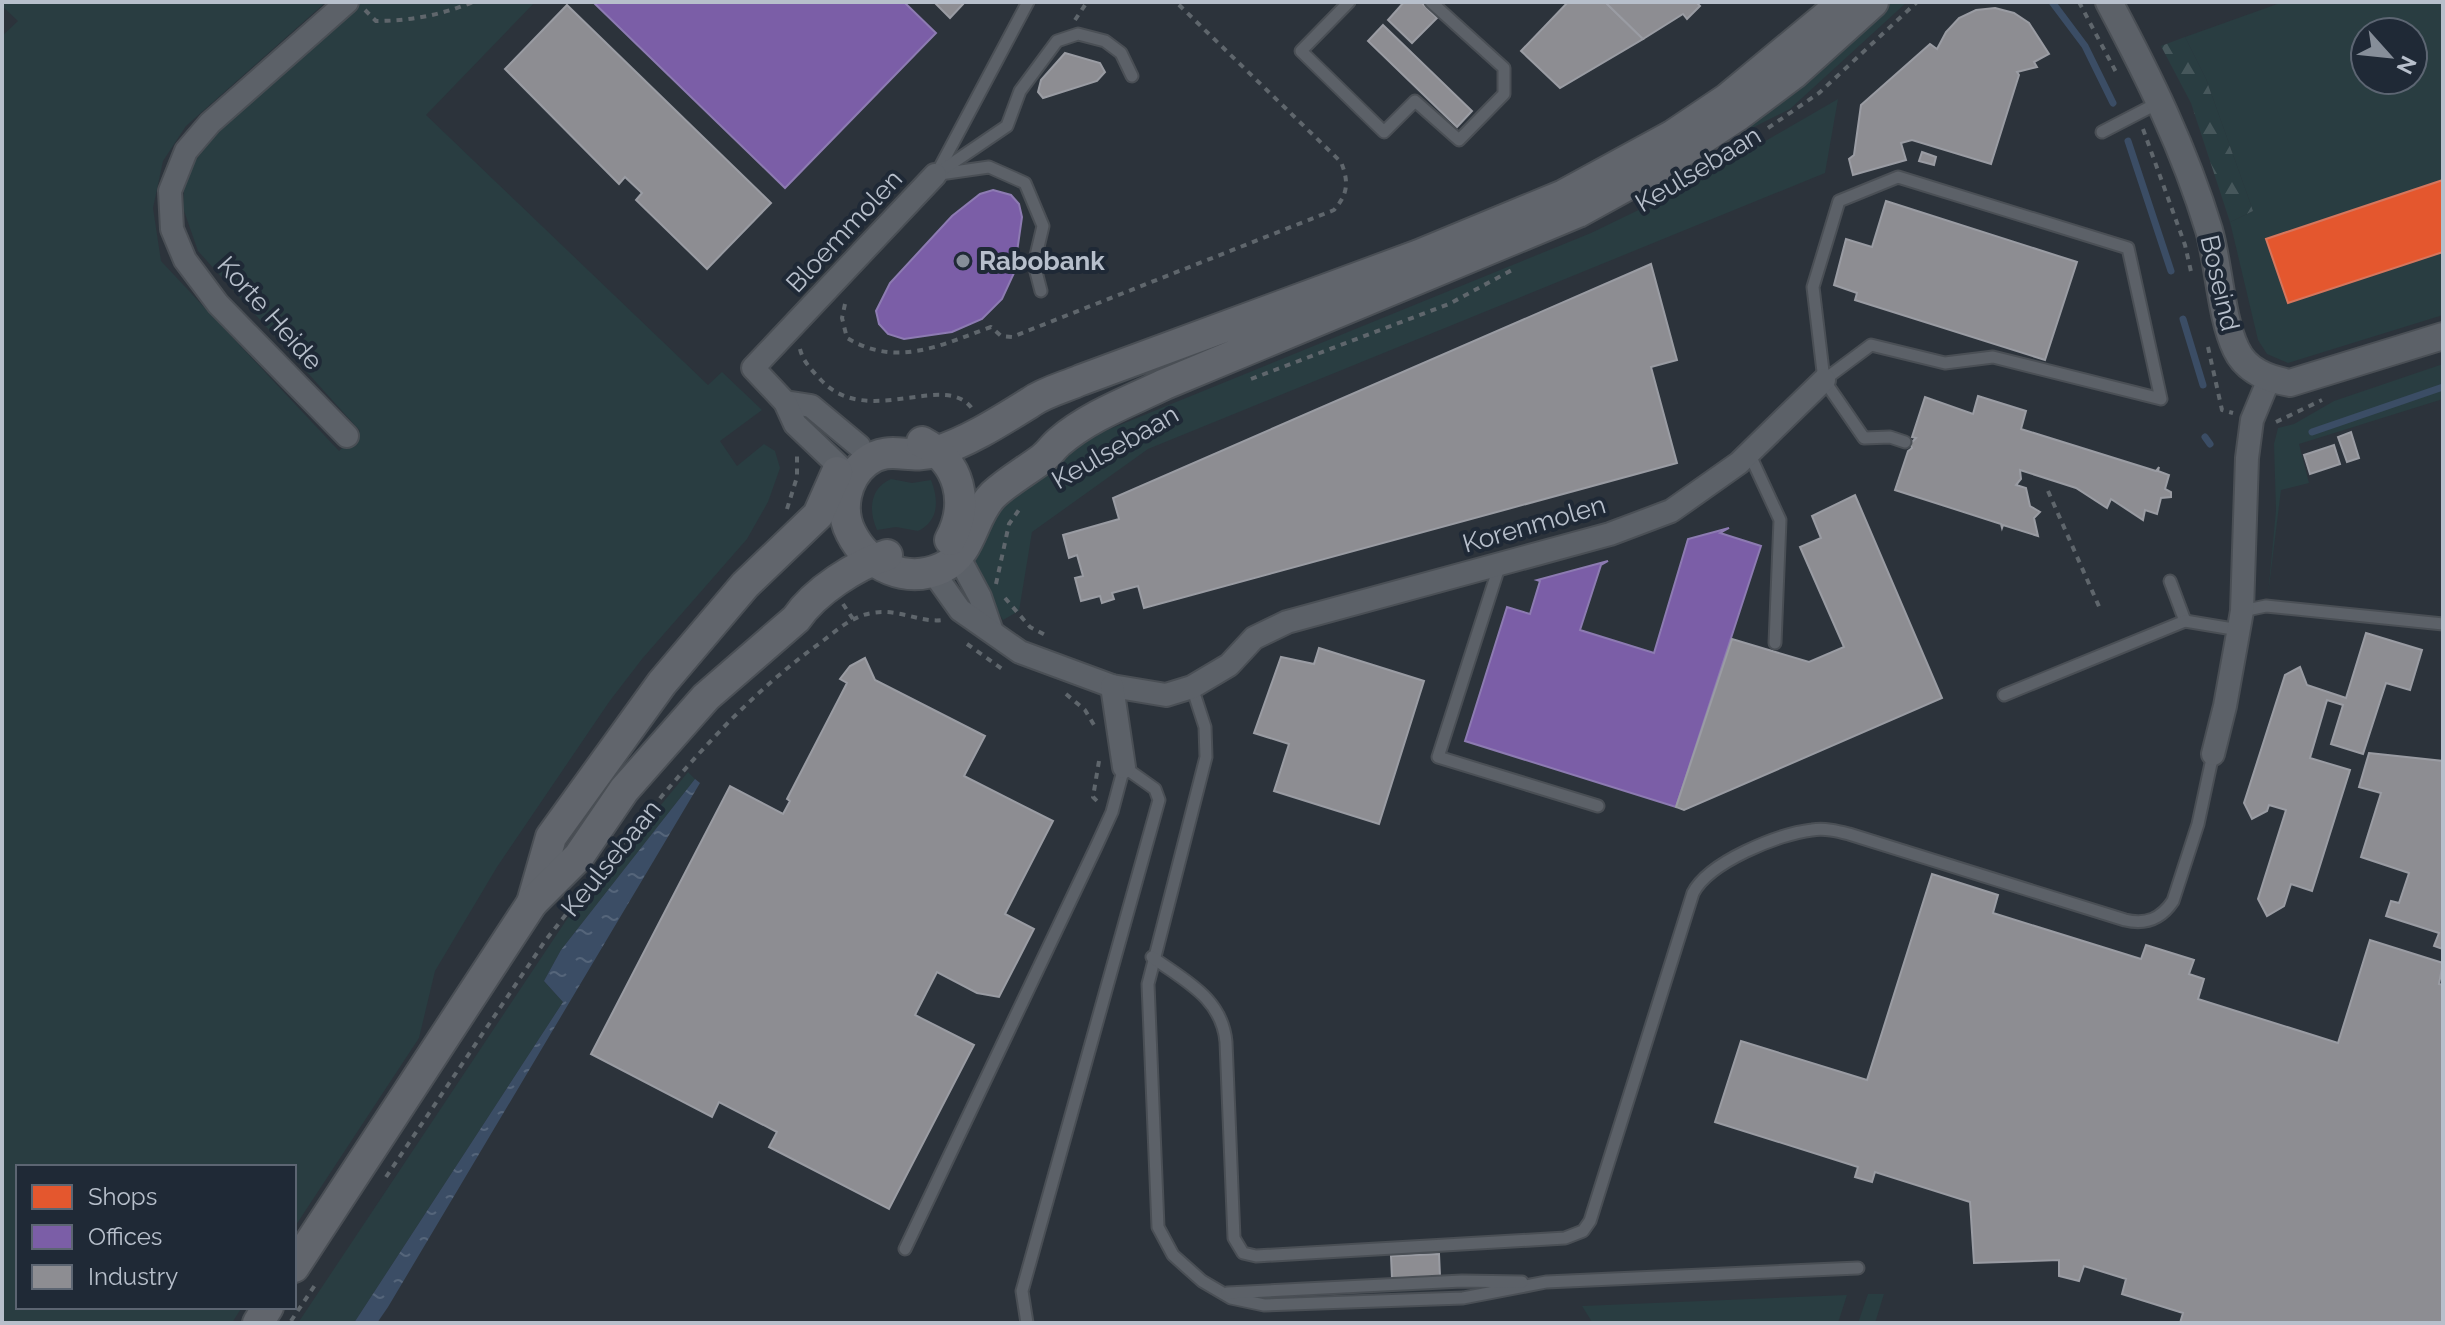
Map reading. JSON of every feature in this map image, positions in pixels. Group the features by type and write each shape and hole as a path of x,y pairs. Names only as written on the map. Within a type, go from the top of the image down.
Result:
{"main road":[{"name":"Keulsebaan","path":"928,446 1018,412 1031,401 1433,250 1564,195 1672,136 1727,99 1844,2"},
{"name":"Keulsebaan","path":"971,508 989,479 1037,447 1066,453 1100,416 1165,384 1578,212 1656,169 1737,116 1793,74 1873,2"},
{"name":"Keulsebaan","path":"928,446 977,416 1013,400 1031,401"},
{"path":"887,437 928,446 953,471 971,508 946,556 939,550 925,555 886,555 879,564 856,543 844,481 887,437"},
{"name":"Keulsebaan","path":"532,903 551,837 662,683 731,606 745,585 796,537 844,481"},
{"name":"Keulsebaan","path":"308,1270 532,903 579,856 624,790 706,697 796,619 814,615 879,564"}],"street":[{"name":"Korte Heide","path":"347,2 210,123 186,151 170,191 172,229 185,260 218,304 347,436"},
{"name":"Boseind","path":"2109,2 2162,101 2209,232 2236,348 2248,366 2269,379"},
{"name":"Bloemmolen","path":"844,481 811,406 785,402 753,368 935,175"},
{"path":"2213,754 2241,620 2247,458 2252,420 2269,379 2290,383 2311,379 2443,336"},
{"name":"Korenmolen","path":"946,556 960,610 1020,652 1112,686 1166,695 1192,687 1229,665 1254,638 1287,622 1610,534 1671,511 1749,453 1824,380"},
{"path":"946,556 988,590 991,629"},
{"path":"1112,686 1124,767"}],"lane":[{"path":"935,175 1028,2"},
{"path":"1349,2 1301,51 1384,132 1415,101 1459,140 1504,94 1504,68 1431,2"},
{"path":"935,175 1007,126 1020,91 1057,41 1078,34 1105,41 1121,53 1132,76"},
{"path":"2102,132 2162,101"},
{"path":"935,175 989,167 1025,183 1043,226 1034,264 1041,291"},
{"path":"1824,380 1871,345 1945,363 1993,357 2161,399 2128,248 1898,177 1839,201 1813,287 1824,380 1864,438 1890,437 1905,442"},
{"path":"1749,453 1780,520 1775,643"},
{"path":"1500,563 1438,757 1598,806"},
{"path":"2170,581 2185,621"},
{"path":"2004,695 2185,621 2241,620 2266,606 2443,624"},
{"path":"1192,687 1205,727 1206,757 1152,957 1147,1010 1158,1227 1173,1255 1222,1294 1248,1303 1299,1305 1463,1298 1546,1282 1858,1268"},
{"path":"1152,957 1204,994 1221,1015 1226,1042 1234,1238 1243,1253 1256,1256 1565,1238 1583,1231 1590,1221 1693,893 1708,873 1784,837 1821,829 1849,834 2125,920 2148,922 2166,911 2173,901 2198,824 2213,754"},
{"path":"905,1249 1112,812 1124,767 1155,789 1159,800 1022,1291 1027,1323"}],"path":[{"path":"359,2 376,21 432,16 473,2"},
{"path":"853,262 842,318 847,338 884,354 920,353 991,327 1001,336 1012,337 1334,210 1345,197 1347,178 1341,162 1176,2"},
{"name":"Keulsebaan","path":"1760,133 1819,93 1917,2"},
{"name":"Boseind","path":"2079,2 2138,114 2185,245 2195,290"},
{"path":"1245,381 1449,304 1514,269"},
{"name":"Bloemmolen","path":"794,325 803,360 825,384 842,396 858,402 885,402 947,395 966,400 977,416"},
{"name":"Boseind","path":"2205,335 2222,410"},
{"name":"Keulsebaan","path":"1066,453 1168,414"},
{"path":"2048,491 2101,611"},
{"name":"Keulsebaan","path":"988,590 1009,524 1024,503"},
{"path":"988,590 1030,627 1054,640"},
{"name":"Keulsebaan","path":"613,855 719,730 784,668 853,619 890,612 911,614 928,623 948,620 960,610"},
{"path":"963,639 990,663 1011,674"},
{"path":"1057,689 1085,710 1095,728"},
{"path":"1100,752 1093,797 1095,802 1112,812"},
{"name":"Keulsebaan","path":"381,1185 545,941 593,880"},
{"path":"296,1305 308,1270"}],"green space":[{"path":"2,2 326,2 186,126 163,161 153,208 161,261 339,451 360,431 198,251 183,208 185,175 212,138 273,74 361,2 535,2 426,115 708,385 722,372 762,410 720,441 737,466 764,444 775,451 780,468 768,502 747,539 642,659 609,702 497,867 435,971 419,1038 296,1225 296,1165 16,1165 16,1309 241,1309 232,1323 2,1323 2,36 18,21 2,6"},
{"path":"1883,2 1907,2 1790,109 1738,135"},
{"path":"2283,2 2443,2 2443,315 2288,363 2267,354 2258,340 2230,222 2253,211 2206,79 2185,37"},
{"path":"2185,37 2206,79 2253,211 2230,222 2191,103 2161,46"},
{"path":"1838,99 1825,173 1148,449 1032,532 1019,611 1003,620 978,578 973,558 985,518 1095,435 1591,233 1686,187"},
{"path":"2443,364 2443,399 2299,444 2309,483 2281,490 2268,595 2276,510 2274,444 2278,428 2294,424 2334,401"},
{"path":"891,479 912,483 931,480 936,502 933,516 925,527 918,531 896,527 877,530 872,515 873,500 879,488"},
{"path":"688,772 695,779 561,950 544,981 563,1002 354,1323 298,1323 567,919"},
{"path":"1868,1294 1884,1294 1875,1323 1858,1323"},
{"path":"1847,1295 1838,1323 1605,1323 1592,1322 1582,1306"}],"water":[{"path":"695,779 700,783 388,1307 377,1323 354,1323 563,1002 544,981 561,950"}],"building: Shops":[{"path":"2443,180 2443,252 2288,303 2266,239"}],"building: Offices":[{"path":"593,2 904,2 936,33 785,188"},
{"name":"Rabobank","path":"993,190 1011,195 1019,204 1022,217 1014,273 1002,299 982,319 952,332 904,339 888,334 879,324 876,311 890,283 952,216 980,194"},
{"path":"1729,528 1720,533 1761,546 1676,807 1465,741 1507,607 1530,614 1540,581 1537,580 1608,561 1601,565 1580,630 1654,653 1688,539"}],"building: Industry":[{"path":"934,2 965,2 950,18"},
{"path":"1404,2 1421,2 1437,18 1412,43 1388,20"},
{"path":"1568,2 1605,2 1643,39 1560,88 1521,51"},
{"path":"1605,2 1696,2 1700,6 1687,19 1683,14 1643,39"},
{"path":"567,5 771,203 707,269 636,200 642,193 625,177 619,184 505,69"},
{"path":"1995,8 2014,13 2029,23 2049,54 2034,62 2037,67 2017,72 2019,75 1991,164 1912,140 1901,143 1906,160 1853,175 1849,159 1854,155 1861,105 1930,44 1937,49 1946,32 1959,18 1976,10"},
{"path":"1383,25 1472,111 1457,127 1368,41"},
{"path":"1065,53 1100,63 1105,72 1097,81 1043,98 1038,92 1041,80"},
{"path":"1922,152 1936,157 1934,165 1919,161"},
{"path":"1886,201 2077,262 2045,360 1855,300 1857,293 1834,285 1846,239 1872,247"},
{"path":"1651,264 1677,360 1651,367 1677,463 1144,608 1138,586 1112,593 1114,599 1102,603 1100,596 1081,601 1075,578 1083,576 1077,555 1069,558 1063,535 1119,519 1113,498"},
{"path":"1978,396 2026,411 2021,429 2156,471 2159,467 2158,471 2169,475 2165,489 2171,492 2171,497 2161,498 2157,514 2145,510 2143,520 2111,499 2107,508 2076,488 2020,470 2021,479 2016,485 2026,488 2030,506 2040,512 2034,518 2038,536 2003,525 2002,528 2001,524 1895,490 1908,451 1912,448 1910,444 1916,438 1912,437 1925,397 1973,414"},
{"path":"2351,432 2359,458 2347,462 2338,437"},
{"path":"2334,445 2340,464 2310,474 2304,455"},
{"path":"1855,495 1942,698 1684,810 1676,807 1732,639 1809,662 1844,647 1800,547 1821,538 1812,516"},
{"path":"2366,633 2422,650 2410,690 2386,683 2363,754 2331,744 2343,705 2327,700 2310,758 2350,770 2312,891 2291,884 2284,906 2267,916 2258,899 2286,810 2269,805 2267,811 2252,819 2244,803 2285,675 2300,667 2307,685 2346,698"},
{"path":"1319,648 1424,681 1379,824 1274,791 1289,744 1254,733 1281,657 1314,664"},
{"path":"865,658 875,680 985,736 964,776 1053,821 1005,914 1034,929 999,997 977,993 937,972 915,1015 974,1045 889,1209 769,1147 777,1132 719,1102 712,1117 591,1054 730,786 783,814 790,801 787,799 847,683 840,679 850,666"},
{"path":"2369,753 2443,761 2443,949 2434,946 2439,933 2386,916 2391,901 2399,903 2409,873 2361,857 2381,793 2359,787"},
{"path":"1932,874 1998,895 1993,913 2141,959 2146,945 2194,960 2189,974 2204,979 2198,999 2338,1043 2370,940 2443,963 2439,984 2443,985 2443,1323 2180,1323 2183,1313 2122,1294 2126,1279 2084,1266 2079,1281 2059,1276 2059,1260 1974,1263 1970,1202 1875,1172 1872,1182 1855,1177 1858,1167 1715,1122 1741,1041 1867,1080"},
{"path":"1439,1254 1440,1276 1392,1278 1391,1256"}],"waterway":[{"path":"2052,2 2085,46 2113,103"},
{"path":"2128,141 2171,271"},
{"path":"2183,319 2203,385"},
{"path":"2312,432 2443,387"},
{"path":"2205,437 2210,444"}],"place":[{"name":"Rabobank","path":"963,261"}]}
